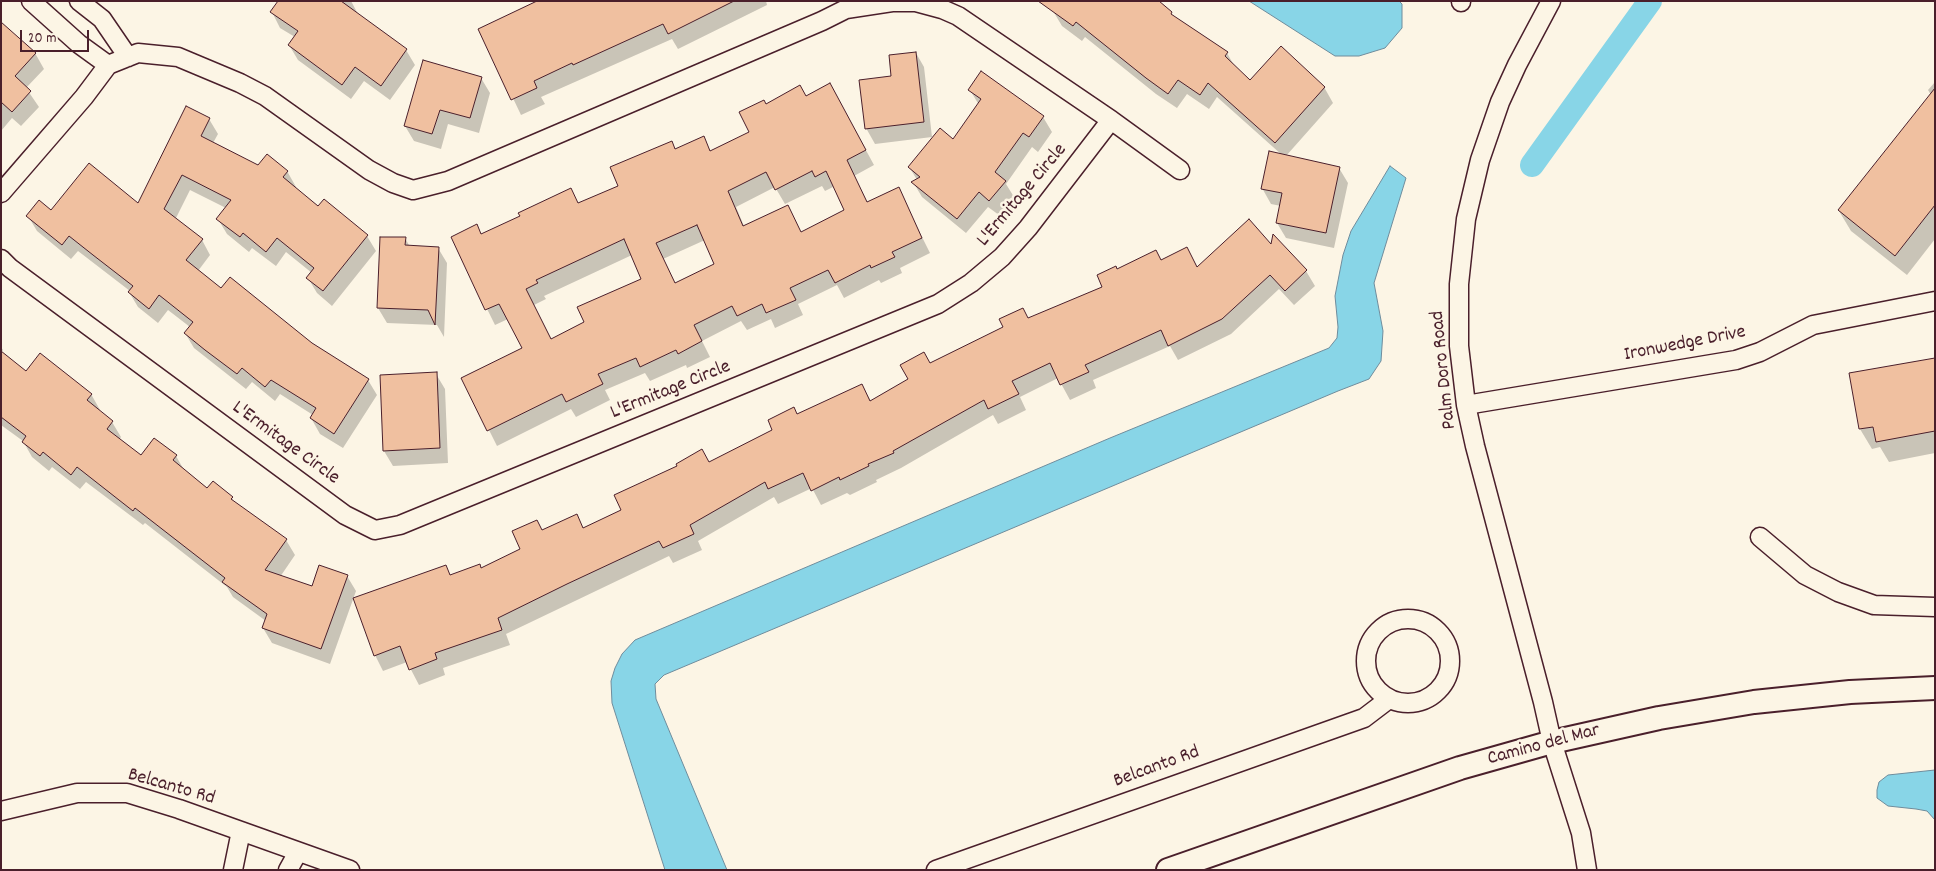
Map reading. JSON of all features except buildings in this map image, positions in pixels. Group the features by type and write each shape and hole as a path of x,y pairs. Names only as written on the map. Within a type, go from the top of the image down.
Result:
{"street":[{"path":"32,1 79,44 108,65"},
{"path":"79,1 102,19 128,57"},
{"name":"Palm Doro Road","path":"1551,1 1517,65 1500,102 1480,160 1466,219 1459,284 1459,346 1466,405 1475,446 1552,742 1581,833 1587,870"},
{"path":"1,193 84,98 108,65 138,53 178,57 240,83 266,96 369,170 393,183 413,190 448,181 846,10 892,2 916,2 942,9 958,16 1111,120 1180,170"},
{"name":"L'Ermitage Circle","path":"1,259 18,274 345,515 375,530 400,525 938,304 971,283 1002,257 1028,228 1111,120"},
{"name":"Ironwedge Drive","path":"1466,405 1736,360 1760,352 1813,325 1934,300"},
{"path":"1760,537 1805,575 1838,592 1874,605 1935,607"},
{"path":"1411,619 1424,622 1435,628 1444,638 1449,651 1450,664 1447,676 1440,688 1430,697 1417,702 1403,703 1388,699 1377,690 1369,678 1366,664 1368,650 1374,636 1385,626 1398,620 1411,619"},
{"name":"Camino del Mar","path":"1168,870 1460,768 1552,742 1659,718 1754,702 1850,692 1935,688"},
{"name":"Belcanto Rd","path":"936,870 1364,718 1388,699"},
{"name":"Belcanto Rd","path":"1,811 77,793 127,794 241,831 350,870"},
{"path":"233,870 241,831"},
{"path":"288,870 298,852"}],"water":[{"path":"1249,1 1399,1 1402,4 1402,28 1385,48 1359,56 1335,56"},
{"path":"1390,166 1406,178 1374,283 1383,331 1381,361 1369,379 664,675 655,684 656,699 727,870 665,870 612,703 611,681 615,668 622,654 635,640 1110,438 1329,348 1337,338 1338,327 1335,296 1343,255 1351,231"},
{"path":"1935,770 1935,820 1927,811 1888,806 1877,798 1879,782 1888,775"}],"waterway":[{"path":"1532,165 1650,1"}]}
